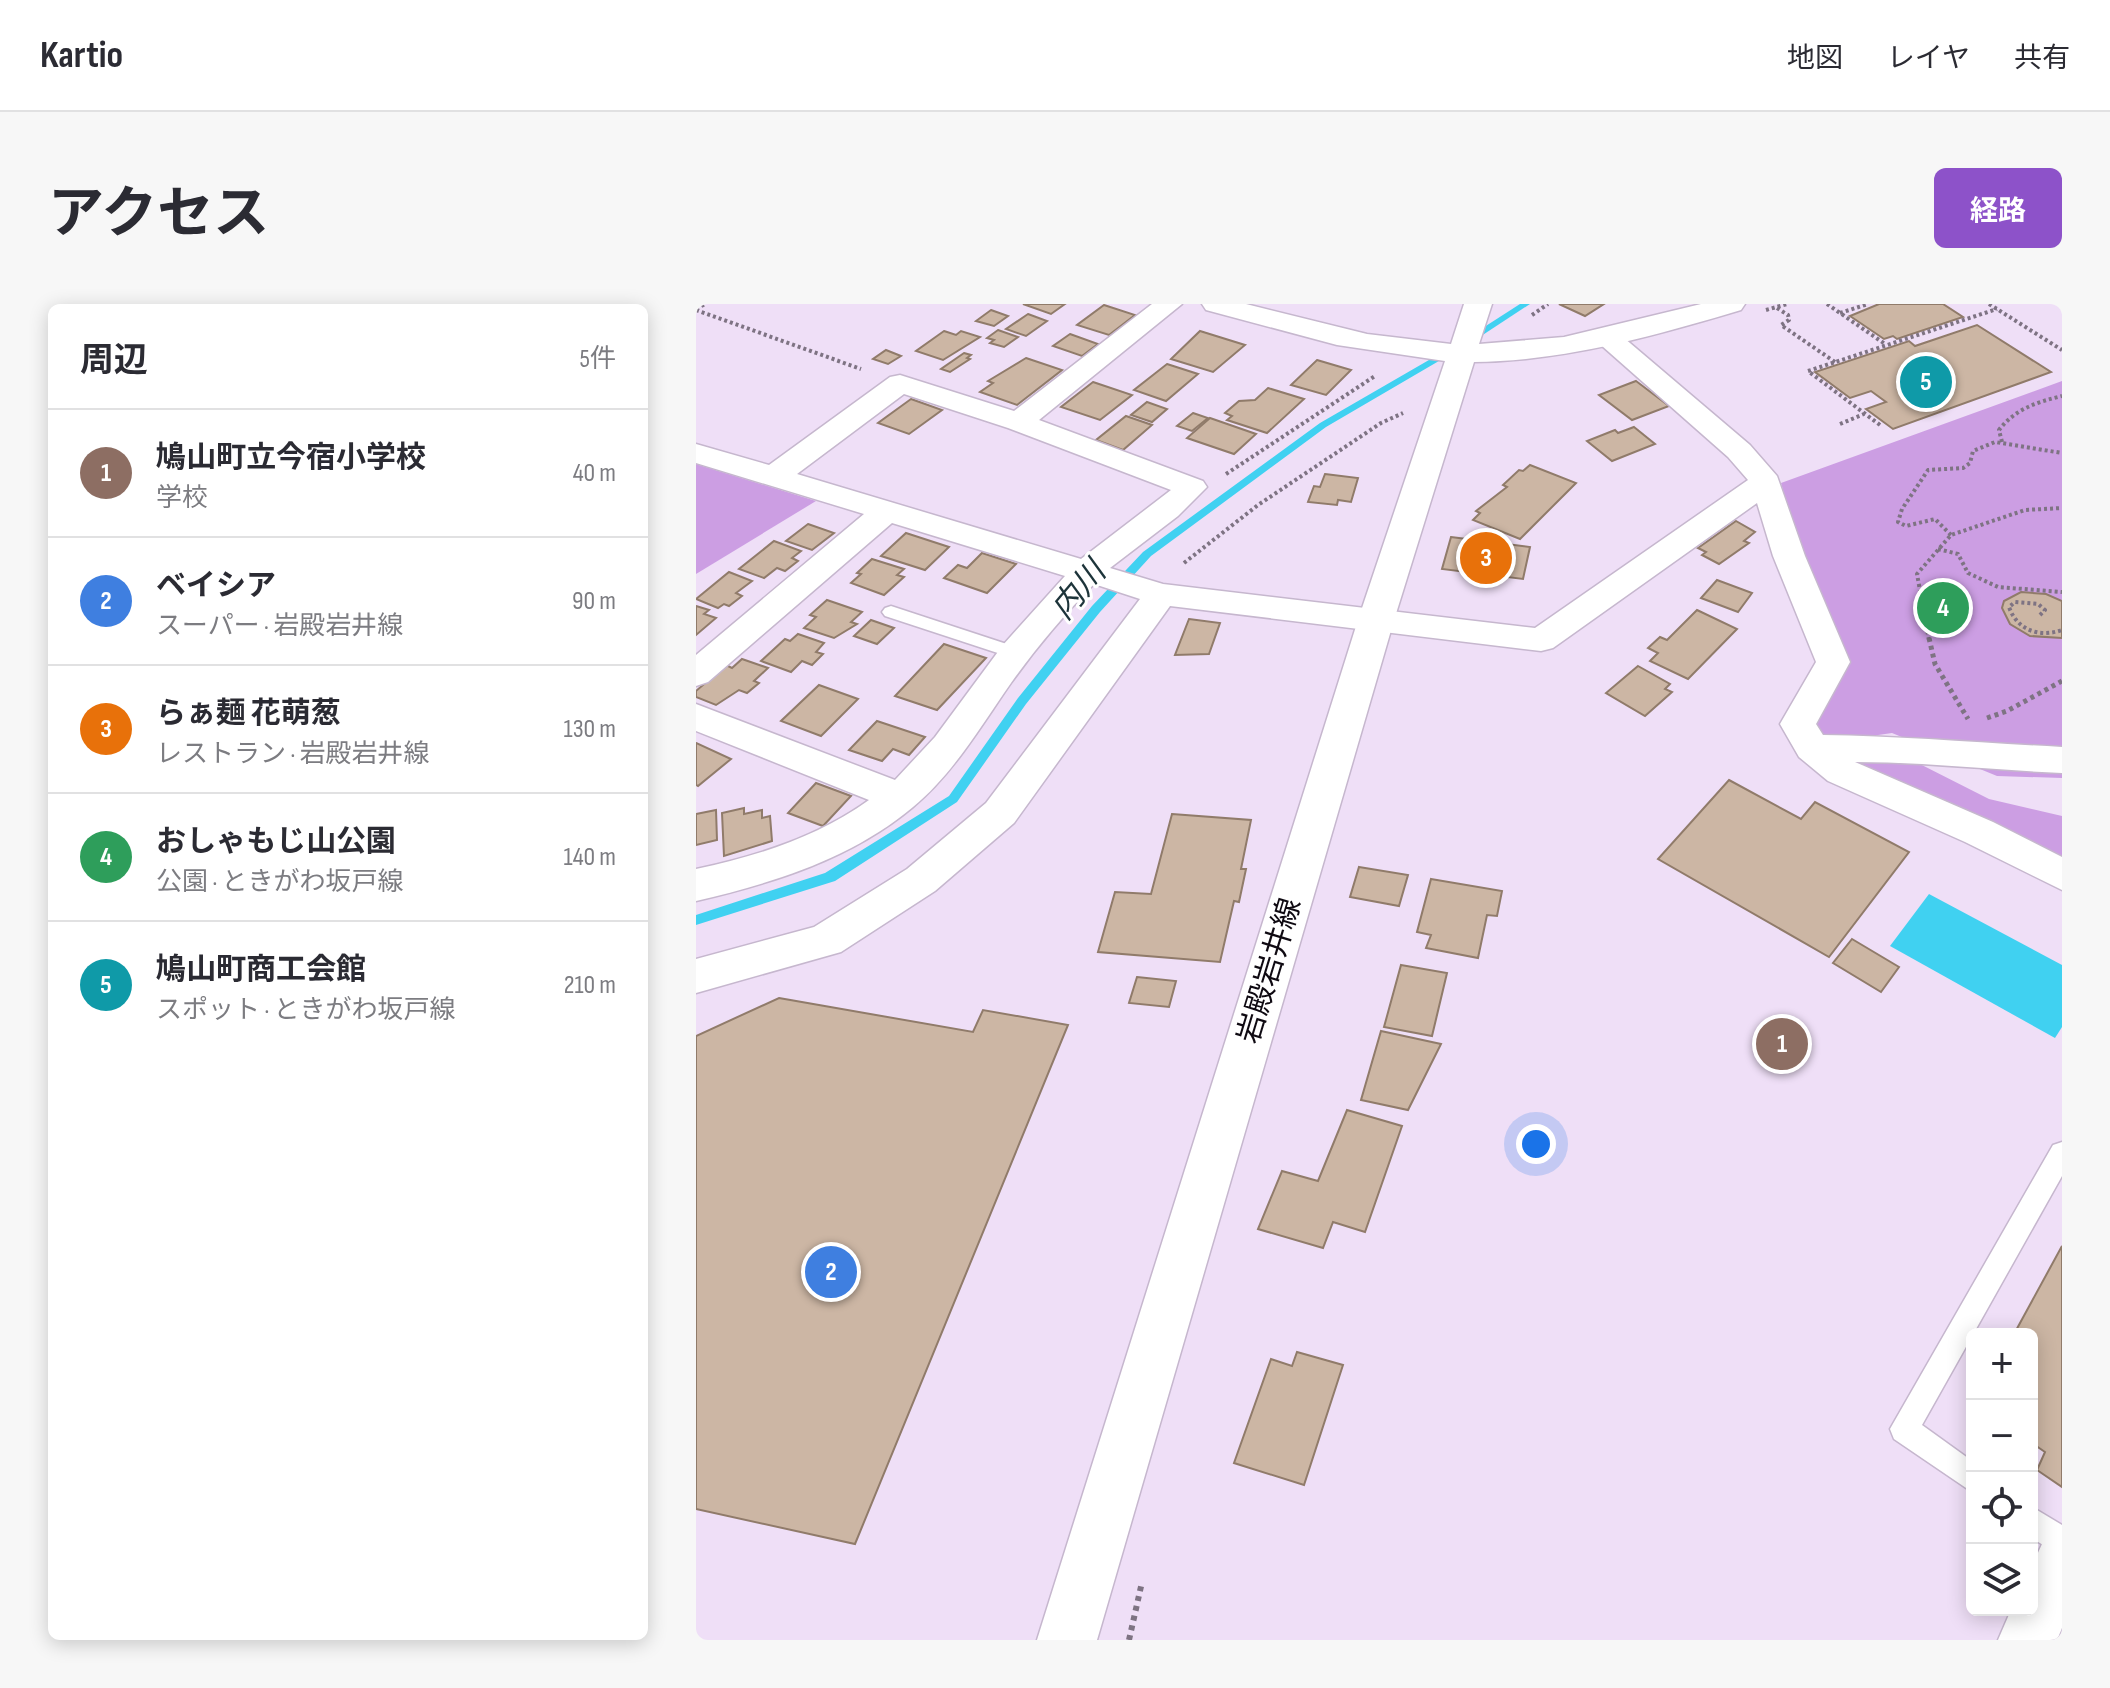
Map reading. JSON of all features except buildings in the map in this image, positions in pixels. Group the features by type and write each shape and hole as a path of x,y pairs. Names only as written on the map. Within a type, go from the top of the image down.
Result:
{"main road":[{"path":"1216,304 1333,337 1400,348 1462,353 1538,348 1607,338 1731,304"},
{"name":"岩殿岩井線","path":"1067,1640 1376,620 1478,304"}],"street":[{"path":"1018,422 1169,304"},
{"path":"1607,338 1739,451 1766,482 1789,556 1833,662 1798,724 1812,748 1841,771 1979,832 2062,875"},
{"path":"696,885 753,874 813,851 901,797 929,767 1016,653 1087,571 1118,542 1181,499 1192,487 1018,422 900,383 773,477"},
{"path":"696,453 1161,594 1541,640 1766,482"},
{"path":"696,674 885,512"},
{"path":"696,976 826,940 921,880 1000,813 1161,594"},
{"path":"696,717 901,797"},
{"path":"1812,748 1910,749 1971,756 2062,760"},
{"path":"2027,1640 2062,1564"}],"lane":[{"path":"891,612 1016,653"},
{"path":"1966,1474 1904,1429 2062,1153"},
{"path":"2038,1525 2062,1542"}],"path":[{"path":"696,310 705,304"},
{"path":"1761,312 1787,304"},
{"path":"1827,304 1885,345"},
{"path":"1839,313 1868,304"},
{"path":"1989,304 2062,350"},
{"path":"1777,307 1788,315 1789,320 1781,325 1835,362"},
{"path":"1880,425 1808,371 1997,309"},
{"path":"696,310 900,383"},
{"path":"1192,487 1213,482 1374,376 1388,371"},
{"path":"2002,443 1999,430 2006,419 2022,408 2062,396"},
{"path":"1161,594 1170,575 1247,513 1381,423 1407,410"},
{"path":"1840,424 1864,414"},
{"path":"1951,535 1935,519 1902,524 1898,518 1900,509 1923,486 1928,470 1963,468 1970,463 1973,451 1991,443 2062,453"},
{"path":"1971,723 1935,664 1920,603 1917,574 1951,535 2025,510 2062,508"},
{"path":"1937,549 1958,554 1968,573 1998,587 2062,592"},
{"path":"2040,615 2044,607 2026,601 2015,602 2009,607 2014,621 2032,632 2045,635 2062,630"},
{"path":"1129,1640 1142,1580"}],"shaded area":[{"path":"2062,381 2062,778 1997,776 1892,733 1830,742 1816,729 1817,712 1849,661 1801,556 1781,483"},
{"path":"696,464 816,501 696,574"},
{"path":"1847,758 1908,758 1989,799 2062,816 2062,862 1860,769"}],"water":[{"path":"1929,894 2062,965 2062,1027 2055,1038 1890,946"}],"waterway":[{"name":"内川","path":"1469,340 1526,304"},
{"name":"内川","path":"696,920 830,877 953,799 1022,701 1096,609 1147,554 1323,425 1451,351"}],"place":[{"name":"鳩山町商工会館","path":"1926,382"},
{"name":"らぁ麺 花萌葱","path":"1486,558"},
{"name":"おしゃもじ山公園","path":"1943,608"},
{"name":"鳩山町立今宿小学校","path":"1782,1044"},
{"name":"ベイシア","path":"831,1272"}]}
